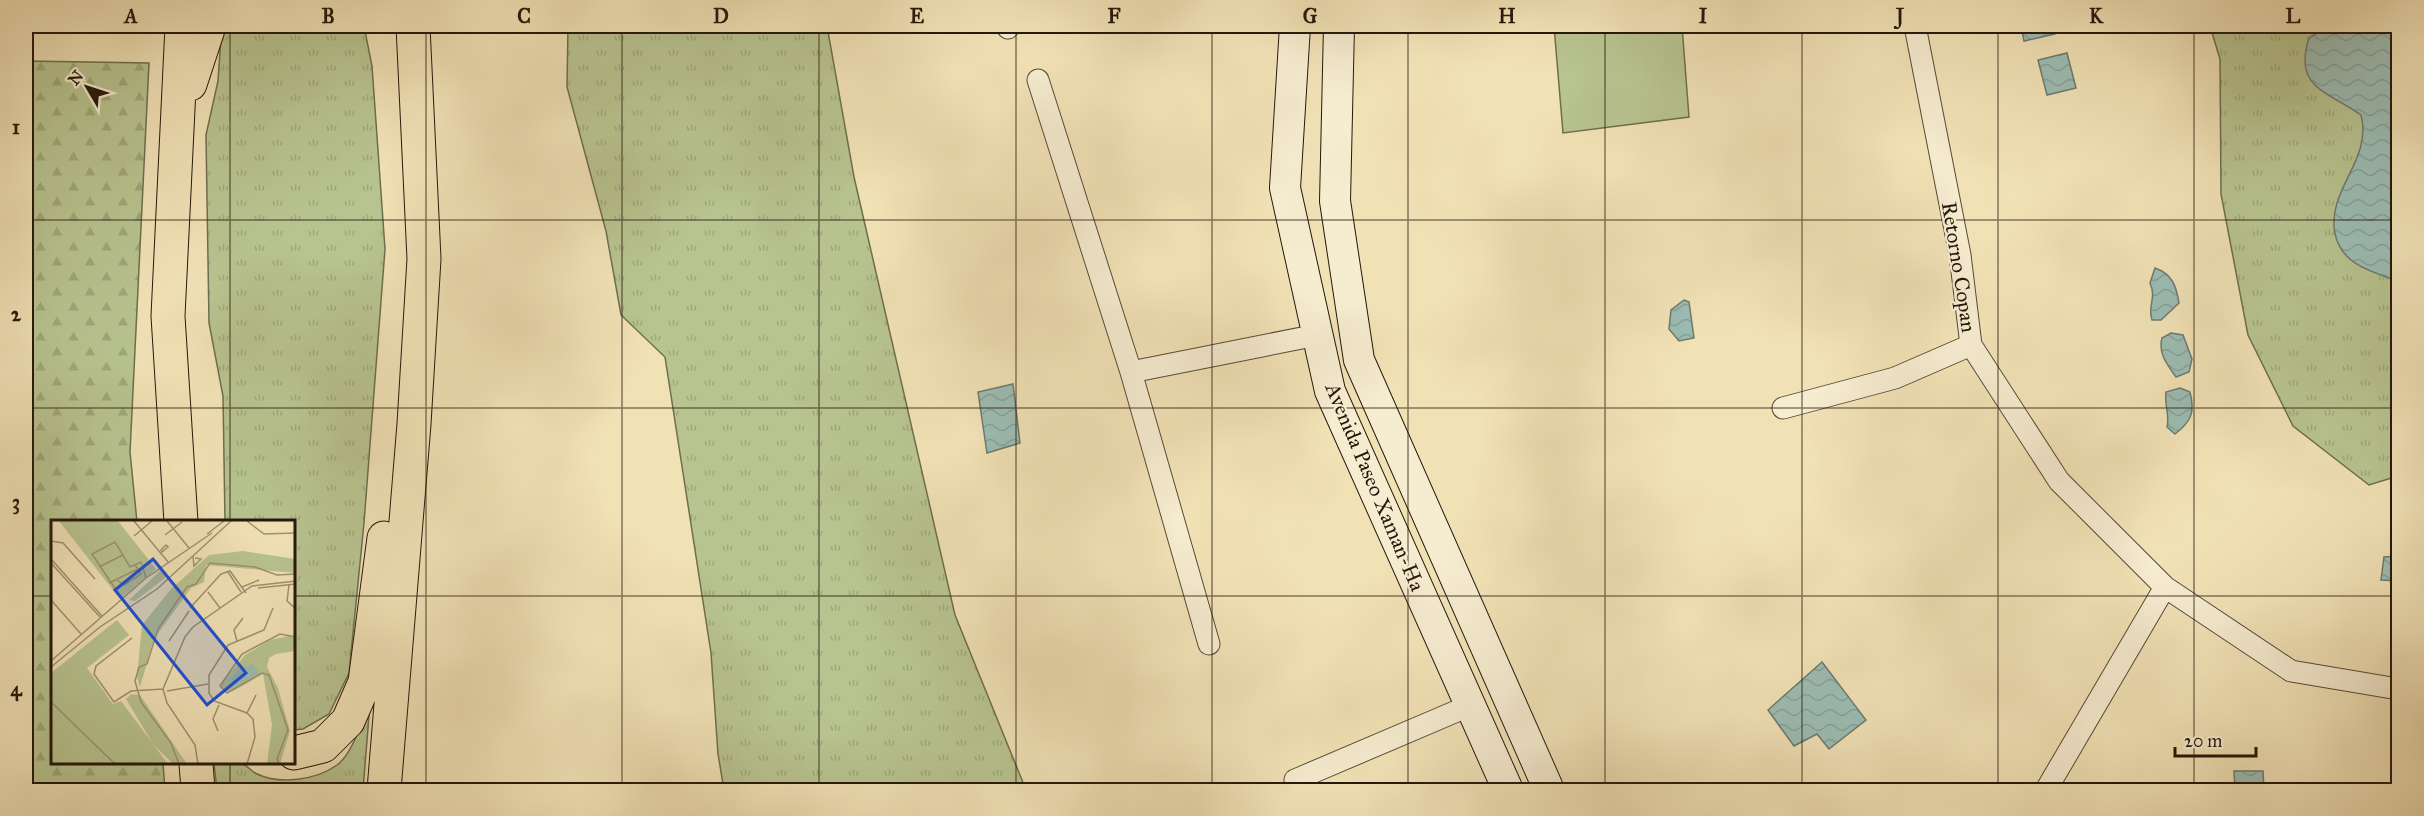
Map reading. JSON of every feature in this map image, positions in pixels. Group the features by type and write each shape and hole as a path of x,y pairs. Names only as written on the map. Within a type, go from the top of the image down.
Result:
{"highway":[{"path":"181,520 168,316 175,130 182,26"},
{"path":"175,130 209,26"},
{"path":"391,26 418,101"},
{"path":"384,790 414,424 424,259 413,26"},
{"path":"168,316 191,359 204,520"},
{"path":"296,753 323,746 348,721 365,682 392,473 414,424"},
{"path":"196,765 198,790"}],"main road":[{"name":"Avenida Paseo Xaman-Ha","path":"1295,26 1285,188 1330,391 1508,790"},
{"name":"Avenida Paseo Xaman-Ha","path":"1339,26 1335,201 1359,360 1550,790"},
{"path":"1286,170 1336,167"},
{"path":"1364,467 1401,456"}],"street":[{"name":"Retorno Copan","path":"1915,26 1960,255 1971,345 2059,481 2165,587 2290,672 2398,689"},
{"path":"1038,80 1131,372 1209,644"},
{"path":"1131,372 1317,334"},
{"path":"1783,408 1895,378 1971,345"},
{"path":"2046,790 2165,587"},
{"path":"1295,780 1471,705"}],"green space":[{"path":"226,26 364,26 372,66 385,249 364,523 349,673 329,714 303,729 296,730 296,520 225,520 223,396 209,323 206,135 218,81 221,37"},
{"path":"568,26 827,26 854,177 955,615 1026,790 724,790 718,754 711,653 665,357 621,315 606,231 567,87"},
{"path":"1554,26 1682,26 1689,117 1563,133"},
{"path":"2210,26 2398,26 2398,476 2369,485 2293,426 2248,335 2221,194 2220,59"},
{"path":"26,61 149,63 130,452 137,520 51,520 51,765 163,765 165,790 26,790"},
{"path":"369,716 363,790 217,790 214,765 244,765 266,777 287,780 309,777 328,770 337,765 348,753"}],"water":[{"path":"2021,26 2053,26 2055,34 2024,41"},
{"path":"2329,26 2398,26 2398,281 2359,266 2344,253 2335,234 2334,218 2337,203 2356,161 2363,131 2361,115 2325,93 2309,78 2305,55 2309,38"},
{"path":"2067,53 2076,88 2047,95 2038,60"},
{"path":"2155,268 2166,273 2172,281 2179,303 2161,320 2152,320 2151,315 2153,294 2150,283"},
{"path":"1684,300 1689,302 1694,338 1679,341 1669,329 1671,310"},
{"path":"2171,333 2183,335 2192,359 2189,372 2176,377 2164,359 2161,349 2162,338"},
{"path":"1013,384 1020,443 987,453 978,392"},
{"path":"2180,388 2190,392 2192,411 2189,420 2175,434 2167,427 2166,392"},
{"path":"2398,556 2398,581 2381,580 2384,557"},
{"path":"1822,662 1866,720 1829,749 1817,734 1794,746 1768,710"},
{"path":"2234,771 2263,771 2264,790 2235,790"}]}
